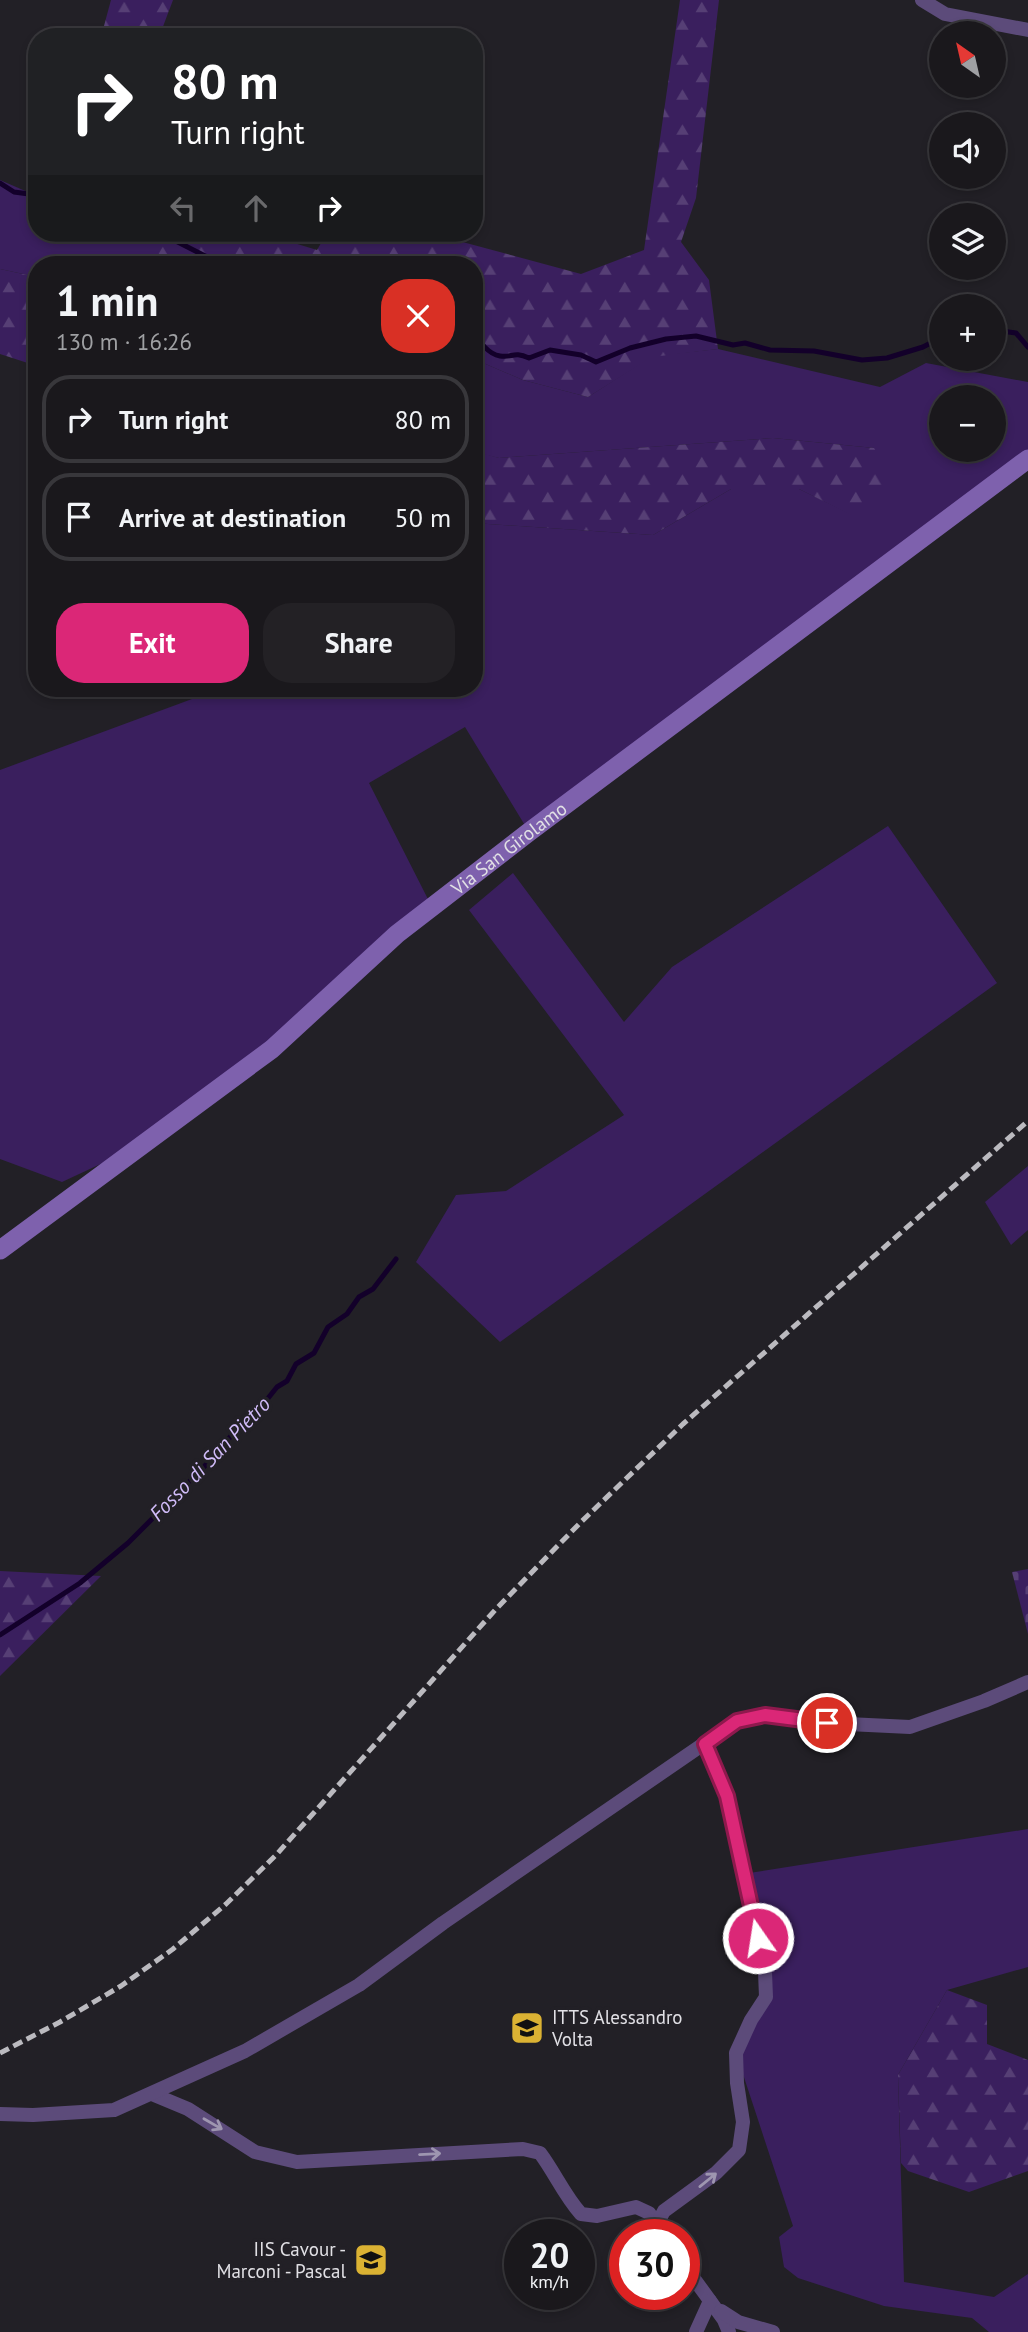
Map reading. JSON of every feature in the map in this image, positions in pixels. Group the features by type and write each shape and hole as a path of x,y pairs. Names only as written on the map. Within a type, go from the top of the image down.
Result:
{"street":[{"path":"922,0 945,15 1028,30"},
{"name":"Via San Girolamo","path":"0,1250 272,1049 397,934 529,832 1028,459"},
{"path":"0,2114 33,2115 114,2109 244,2051 359,1985 453,1915 737,1721 765,1715 827,1723 909,1727 984,1701 1028,1682"},
{"path":"663,2219 664,2211 716,2173 739,2150 743,2122 736,2053 751,2020 766,1997 765,1972 727,1796 705,1744"},
{"path":"152,2094 188,2109 255,2152 297,2162 523,2149 540,2153 568,2199 581,2214 597,2216 636,2207 649,2213 654,2219"},
{"path":"700,2287 724,2320 729,2332"},
{"path":"696,2332 710,2301"},
{"path":"708,2332 710,2301"},
{"path":"710,2301 713,2306 738,2322 773,2332"}],"green space":[{"path":"111,0 173,0 162,28 103,28"},
{"path":"680,0 719,0 696,198 681,242 709,280 718,349 652,357 588,397 523,380 483,363 483,256 163,256 136,242 291,242 317,250 322,242 462,242 581,274 644,250"},
{"path":"0,180 28,192 28,242 137,242 165,256 28,256 28,275 0,269"},
{"path":"0,269 28,275 28,363 0,354"},
{"path":"718,349 880,387 926,363 929,364 929,371 969,371 1028,382 1028,459 529,832 465,727 369,783 432,907 272,1049 137,1147 62,1182 0,1159 0,770 192,697 483,697 483,524 653,535 731,489 799,489 865,521 874,448 773,438 499,458 483,454 483,363 523,380 588,397 652,356"},
{"path":"773,438 874,448 894,480 865,522 799,489 731,489 653,535 483,524 483,454 499,458"},
{"path":"888,826 997,983 500,1342 416,1262 456,1195 506,1191 624,1115 469,910 513,873 624,1022 672,967"},
{"path":"1028,1166 1028,1230 1011,1245 985,1202"},
{"path":"1028,1569 1028,1634 1012,1572"},
{"path":"0,1571 101,1576 0,1676"},
{"path":"1028,1829 1028,1967 947,1990 898,2075 904,2282 994,2297 1028,2274 1028,2332 989,2332 972,2318 884,2306 798,2278 784,2267 779,2237 793,2226 736,2053 766,1997 743,1874"},
{"path":"947,1990 987,2005 987,2044 1028,2060 1028,2171 969,2192 908,2171 901,2163 898,2075"}],"waterway":[{"path":"0,183 14,192 28,194"},
{"path":"178,242 205,256"},
{"path":"1006,332 1016,333 1028,347"},
{"path":"483,345 500,356 520,355 529,358 550,350 581,355 596,362 630,348 666,339 696,336 733,345 745,343 770,350 814,351 862,360 887,358 929,344"},
{"name":"Fosso di San Pietro","path":"0,1635 80,1583 128,1543 231,1436 249,1422 277,1387 287,1381 296,1364 314,1353 328,1327 347,1314 359,1297 373,1289 396,1259"}],"railway":[{"path":"0,2053 121,1986 173,1949 226,1904 276,1855 496,1609 580,1523 683,1424 1028,1121"}],"place":[{"name":"ITTS Alessandro Volta","path":"527,2028"},
{"name":"IIS Cavour - Marconi - Pascal","path":"371,2260"}],"route":[{"path":"758,1938 727,1796 705,1744 737,1721 765,1715 827,1723"}]}
